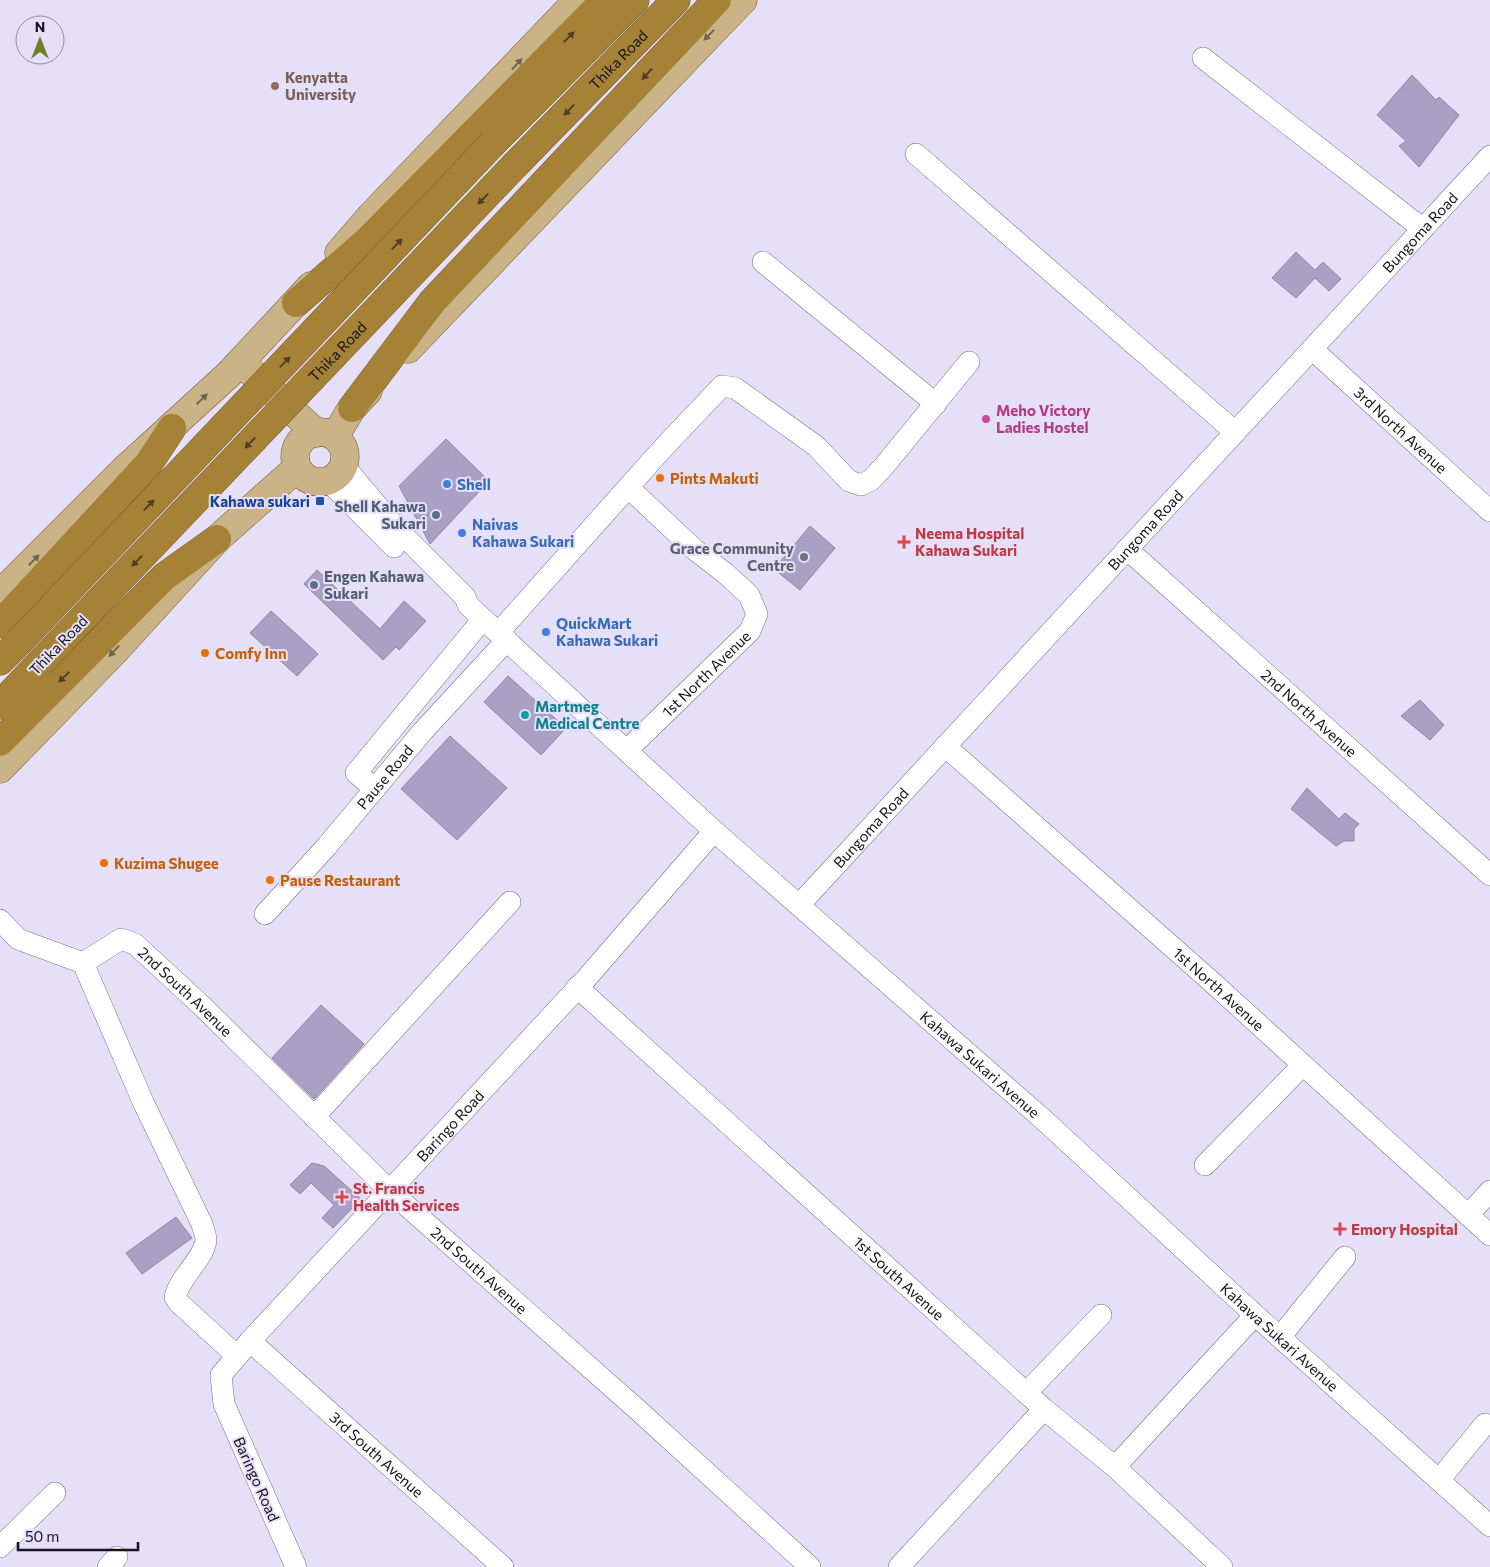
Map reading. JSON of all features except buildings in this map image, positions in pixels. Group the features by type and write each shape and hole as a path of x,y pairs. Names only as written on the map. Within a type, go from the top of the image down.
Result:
{"highway":[{"path":"296,303 367,241 605,0"},
{"name":"Thika Road","path":"0,661 10,633 635,0"},
{"name":"Thika Road","path":"0,705 516,164 676,0"},
{"path":"352,408 432,302 717,0"},
{"path":"10,633 149,463 172,428"},
{"path":"0,742 165,576 216,539"}],"main road":[{"path":"0,594 124,470 172,428 235,368 296,303 370,217 578,0"},
{"path":"0,768 113,653 216,539 311,445 352,408 743,0"},
{"path":"235,368 311,445 345,451 336,474 313,480 311,445"}],"street":[{"path":"1203,58 1424,229"},
{"path":"916,154 1236,432"},
{"name":"Bungoma Road","path":"800,904 1490,156"},
{"path":"763,262 936,404"},
{"name":"3rd North Avenue","path":"1312,349 1490,511"},
{"path":"375,789 356,773 489,624 629,488 664,447 722,386 735,388 816,446 849,481 861,485 871,480 969,362"},
{"name":"Kahawa Sukari Avenue","path":"336,474 396,528 465,597 489,624 714,831 800,904 1045,1121 1255,1315 1490,1526"},
{"name":"1st North Avenue","path":"627,750 750,631 757,614 749,596 725,573 695,550 629,488"},
{"name":"2nd North Avenue","path":"1127,550 1490,876"},
{"name":"Pause Road","path":"265,914 327,846 423,731 489,624"},
{"name":"1st North Avenue","path":"946,746 1303,1064 1490,1235"},
{"name":"Baringo Road","path":"296,1567 224,1404 221,1376 244,1348 391,1192 577,988 714,831"},
{"path":"314,1117 510,902"},
{"path":"0,920 18,939 54,954 83,963"},
{"name":"2nd South Avenue","path":"83,963 121,939 135,944 203,1007 391,1192 640,1411 810,1567"},
{"name":"3rd South Avenue","path":"83,963 144,1104 204,1231 206,1239 203,1249 177,1286 175,1296 179,1303 244,1348 503,1567"},
{"name":"1st South Avenue","path":"577,988 1044,1410 1114,1467 1222,1567"},
{"path":"1205,1165 1303,1064"},
{"path":"1468,1215 1490,1191"},
{"path":"1280,1337 1345,1257"},
{"path":"1026,1393 1101,1315"},
{"path":"1114,1467 1255,1315"},
{"path":"898,1567 1044,1410"},
{"path":"1439,1480 1485,1424"},
{"path":"0,1547 55,1493"}],"place":[{"name":"Kenyatta University","path":"275,86"},
{"name":"Meho Victory Ladies Hostel","path":"986,419"},
{"name":"Pints Makuti","path":"660,478"},
{"name":"Shell","path":"447,484"},
{"name":"Kahawa sukari","path":"320,501"},
{"name":"Shell Kahawa Sukari","path":"436,515"},
{"name":"Naivas Kahawa Sukari","path":"462,533"},
{"name":"Neema Hospital Kahawa Sukari","path":"904,542"},
{"name":"Grace Community Centre","path":"804,557"},
{"name":"Engen Kahawa Sukari","path":"314,585"},
{"name":"QuickMart Kahawa Sukari","path":"546,632"},
{"name":"Comfy Inn","path":"205,653"},
{"name":"Martmeg Medical Centre","path":"525,715"},
{"name":"Kuzima Shugee","path":"104,863"},
{"name":"Pause Restaurant","path":"270,880"},
{"name":"St. Francis Health Services","path":"342,1197"},
{"name":"Emory Hospital","path":"1340,1229"}]}
